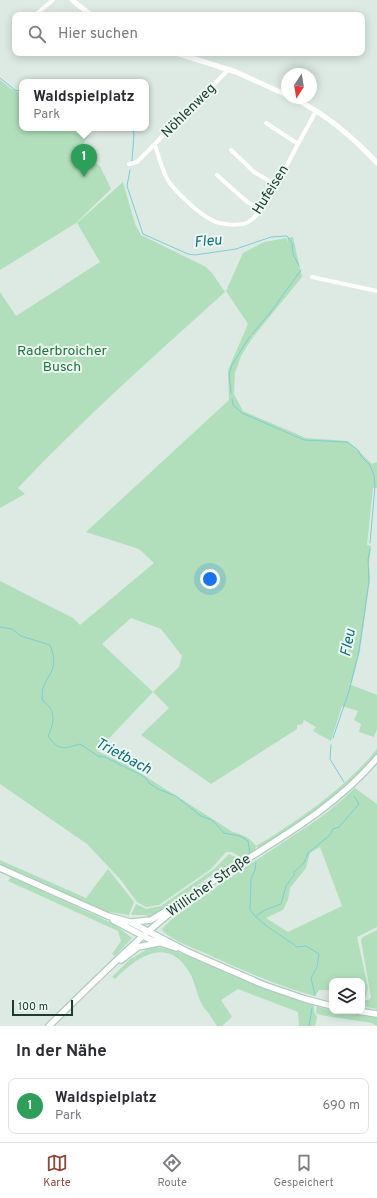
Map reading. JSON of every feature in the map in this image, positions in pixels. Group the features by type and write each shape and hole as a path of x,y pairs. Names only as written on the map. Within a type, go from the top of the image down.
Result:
{"main road":[{"name":"Willicher Straße","path":"49,1026 142,935 191,897 324,808 352,784 377,758"},
{"path":"0,868 108,916 142,935 160,943 188,952"},
{"path":"130,922 151,920 181,900 191,897"},
{"path":"108,916 130,922 188,952 258,983 329,1006"},
{"path":"107,970 138,947 160,943"},
{"path":"365,1012 377,1014"}],"street":[{"path":"39,12 53,0"},
{"path":"72,0 87,12"},
{"path":"186,56 229,69 281,92"},
{"name":"Nöhlenweg","path":"129,164 137,162 155,145 229,69"},
{"path":"304,104 348,134 377,163"},
{"name":"Hufeisen","path":"155,145 171,184 210,220 219,223 245,224 252,220 260,210 276,185 316,111"},
{"path":"266,123 298,144"},
{"path":"231,150 254,172 276,185"},
{"path":"218,175 243,198 260,210"},
{"path":"312,277 377,291"}],"green space":[{"path":"0,80 19,92 19,131 91,131 79,151 100,166 111,189 76,223 0,270"},
{"name":"Raderbroicher Busch","path":"123,182 135,224 141,235 206,267 225,292 120,388 43,462 18,488 25,494 0,508 0,292 16,316 100,262 77,223"},
{"path":"293,237 302,277 253,337 241,356 235,373 234,394 243,411 306,438 348,441 372,464 377,462 377,488 373,488 367,545 371,546 369,564 370,579 360,651 352,682 349,684 377,695 377,729 374,737 359,732 361,724 354,720 358,711 342,706 331,741 313,731 316,727 304,720 302,724 297,725 297,729 211,784 141,735 169,708 153,692 97,751 129,766 233,832 251,840 256,846 255,851 242,858 232,852 226,852 211,869 159,905 146,907 137,902 120,879 87,844 0,784 0,581 73,618 80,625 154,563 139,549 86,532 229,400 228,370 248,324 226,291 243,253 264,242 287,238 288,244 288,238","holes":["131,618 161,629 182,656 179,667 153,692 102,644"]},
{"path":"377,749 377,754 338,792 296,824 258,848 256,846 305,814 336,790 351,777"},
{"path":"355,788 377,804 377,927 357,937 368,987 366,997 365,978 329,978 329,990 319,990 315,996 246,971 182,943 162,930 185,909 332,808","holes":["320,847 342,906 288,932 266,918 283,910 288,900 290,888 306,868 310,853"]},
{"path":"229,854 235,857 235,863 233,865 209,877 161,912 148,919 147,915 131,915 136,904 146,909 161,906 214,869"},
{"path":"0,860 86,898 108,869 134,902 129,915 108,912 0,864"},
{"path":"11,877 114,924 132,938 115,956 112,954 121,941 118,931 8,881"},
{"path":"377,930 377,1009 365,1007 365,1000 369,1000 371,997 361,940 363,937"},
{"path":"151,946 176,951 242,980 314,1005 314,1011 317,1017 315,1026 299,1026 298,1012 238,989 221,1000 232,1017 222,1026 217,1026 203,1006 191,975 182,963 173,955 164,952 154,953 144,957 124,970 115,979 112,977 129,960 146,950 146,947"},
{"path":"317,1006 329,1010 329,1014 351,1014 377,1018 377,1026 372,1023 320,1015 316,1013"}],"waterway":[{"name":"Fleu","path":"0,78 15,90 19,91"},
{"name":"Fleu","path":"132,161 133,131"},
{"name":"Fleu","path":"130,170 127,186 143,234 188,254 195,255 236,249 271,237 287,236 292,243 293,254 299,266"},
{"name":"Fleu","path":"252,334 270,313 301,270"},
{"name":"Fleu","path":"231,393 229,375 232,365 250,336"},
{"name":"Fleu","path":"232,399 233,405 242,413 304,440 347,442 358,450 369,464 374,475 375,486 370,543"},
{"name":"Fleu","path":"333,738 349,691 359,651 369,581 368,560 370,549"},
{"name":"Trietbach","path":"0,627 12,629 21,636 50,645 54,664 43,687 42,693 43,701 51,709 53,717 52,727 48,736 55,744 62,748 80,744 98,756 105,757 145,777 149,783 158,789 176,796 201,816 212,820 224,833 240,836 248,841 250,853"},
{"name":"Fleu","path":"331,745 330,759 344,782"},
{"name":"Fleu","path":"256,916 265,910 281,904 286,886 294,875 294,872 304,863 308,853 330,835 333,829 339,827 359,804 354,796"},
{"name":"Trietbach","path":"256,863 251,879 250,910 266,926 297,947 306,946 319,954 317,967 311,978 315,995"},
{"name":"Trietbach","path":"309,1026 312,1008"}],"place":[{"name":"Waldspielplatz","path":"84,177"}]}
